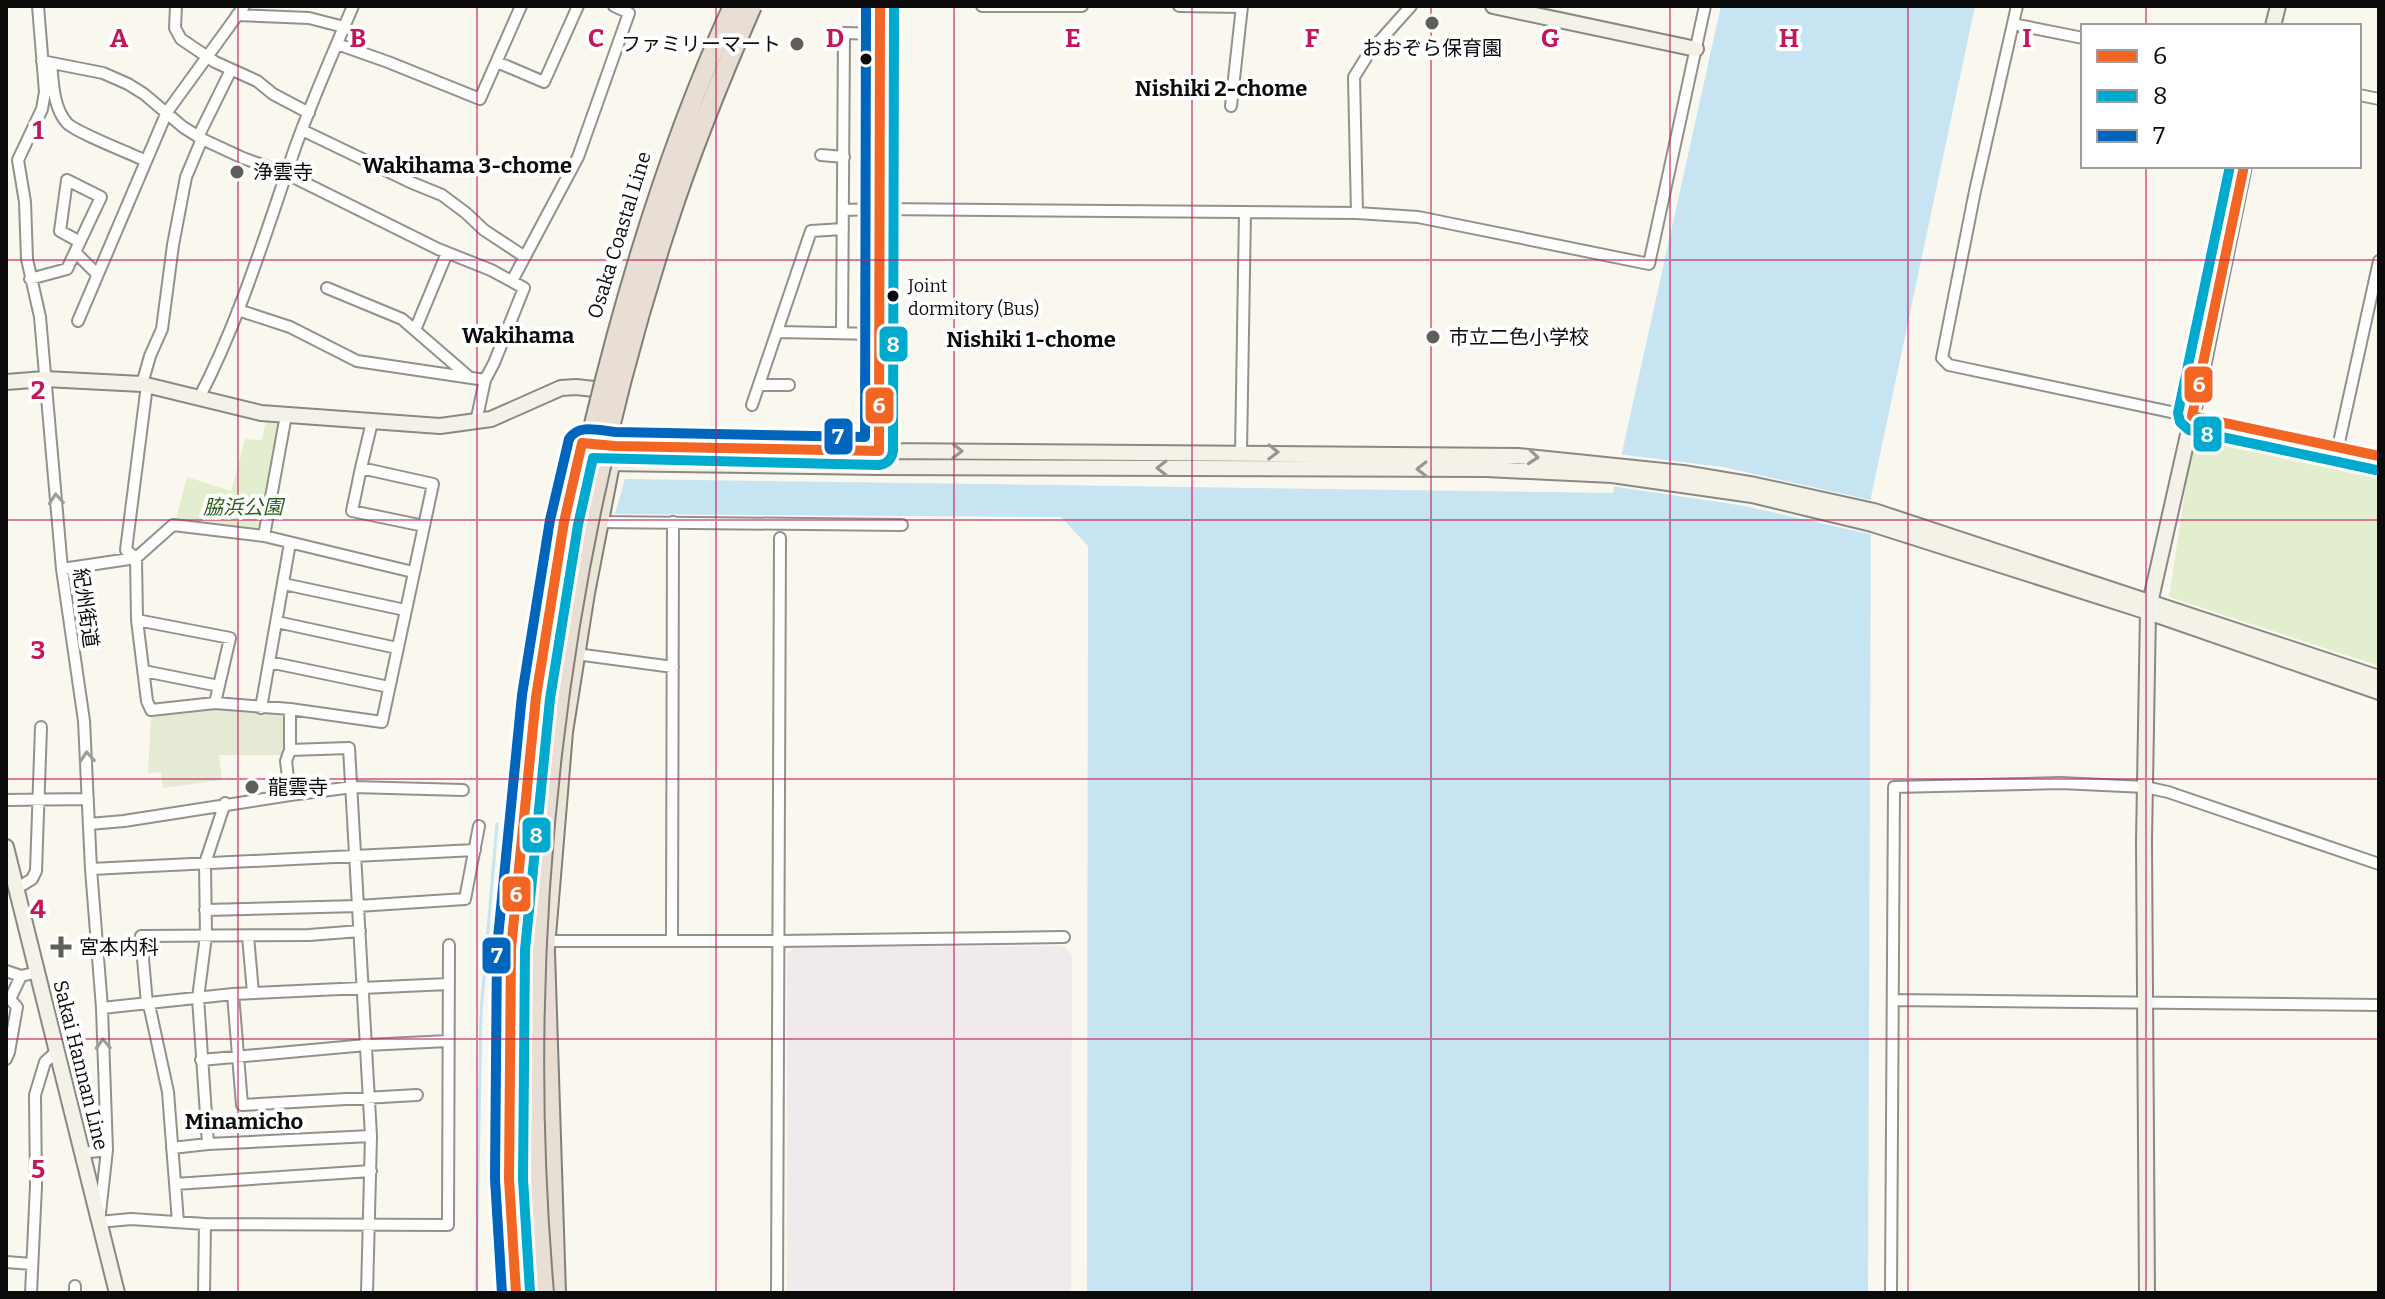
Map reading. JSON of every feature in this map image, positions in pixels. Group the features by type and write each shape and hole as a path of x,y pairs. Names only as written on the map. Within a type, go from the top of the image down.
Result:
{"highway":[{"path":"525,1293 517,1132 520,942 539,734 553,634 588,451 629,289 678,143 733,6"},
{"path":"545,1293 538,1226 534,1129 536,940 554,739 569,637 604,454 646,294 693,149 754,6"},
{"path":"546,946 556,1293"},
{"path":"506,1293 503,1150 510,1067"}],"main road":[{"name":"Osaka Coastal Line","path":"516,1293 509,1179 511,949 527,777 549,610 564,522 594,389 622,286 656,176 723,6"},
{"path":"545,1293 542,1053 546,946 564,732 576,654 611,463 646,322 689,182 754,6"}],"street":[{"name":"紀州街道","path":"38,6 46,62 45,92 42,109 18,160 25,202 27,259 40,317 62,569 84,721 102,1008 107,1150 99,1222"},
{"path":"176,6 174,22 181,39 309,113"},
{"path":"199,398 238,310 302,130 353,6"},
{"path":"337,44 480,99 521,6"},
{"path":"497,62 544,82 578,6"},
{"path":"512,281 585,141 629,13 614,6"},
{"path":"878,467 880,6"},
{"path":"982,6 1082,6"},
{"path":"1179,6 1242,7 1231,106"},
{"path":"1357,213 1354,77 1369,53 1411,6"},
{"path":"1493,6 1696,49"},
{"path":"843,210 1357,213 1418,217 1649,264 1705,6"},
{"path":"2017,6 1975,191 1942,358 1949,365 2379,456"},
{"path":"78,321 167,112 241,10 309,18 344,27"},
{"path":"2013,24 2081,38"},
{"path":"842,333 844,33 880,34"},
{"path":"146,161 67,123 59,110 46,62 103,73 128,84 200,138 287,174 524,288 485,380 476,422"},
{"path":"136,558 126,550 144,384 150,356 162,329 186,177 231,70"},
{"path":"302,130 442,195 484,230 525,257"},
{"path":"821,155 844,157"},
{"path":"6,162 19,171"},
{"path":"2147,1293 2145,787 2149,606 2244,168"},
{"path":"30,279 67,269 78,247 101,197 67,180 60,231 78,247 97,274"},
{"path":"1241,452 1245,212"},
{"path":"752,405 811,231 843,229"},
{"path":"415,330 447,253"},
{"path":"2338,447 2379,261"},
{"path":"327,288 402,319 471,378"},
{"path":"238,310 290,327 357,361 485,380"},
{"path":"779,332 878,334"},
{"path":"6,382 45,379 144,384 261,413 440,426 491,419 561,388 594,389"},
{"path":"760,385 789,385"},
{"path":"264,536 286,415"},
{"path":"372,422 352,511 424,526"},
{"path":"582,443 879,451 1518,456 1614,469 1873,517 2379,678"},
{"path":"578,462 878,467 1614,469"},
{"path":"136,558 137,620 147,701 151,710 215,703 290,709 382,722 433,484 361,468"},
{"path":"599,522 902,525"},
{"path":"672,941 673,522"},
{"path":"62,569 136,558 173,525 264,536 413,572"},
{"path":"777,1293 780,538"},
{"path":"261,708 290,543"},
{"path":"284,584 405,610"},
{"path":"2149,606 2379,692"},
{"path":"137,620 230,638 215,703"},
{"path":"277,622 397,648"},
{"path":"576,654 673,667"},
{"path":"269,662 389,687"},
{"path":"144,671 219,686"},
{"path":"290,709 290,750 286,761 290,795"},
{"path":"16,889 32,879 36,871 41,727"},
{"path":"290,750 349,748 371,1136 367,1293"},
{"path":"1891,1293 1894,787 2061,783 2145,787 2379,864"},
{"path":"89,824 353,787 463,790"},
{"path":"6,800 88,799"},
{"path":"208,1144 198,998 206,936 205,863 225,803"},
{"path":"205,910 358,906 465,899 479,826"},
{"name":"Sakai Hannan Line","path":"6,847 8,866 38,972 117,1293"},
{"path":"91,869 475,850"},
{"path":"178,1222 168,1092 147,1004 141,936 309,935 360,931"},
{"path":"248,936 253,993"},
{"path":"546,946 672,941 1064,937"},
{"path":"99,1222 131,1219 205,1224 448,1225 449,945"},
{"path":"6,971 21,976 38,972"},
{"path":"6,1059 17,1007 10,999 21,976"},
{"path":"102,1008 233,994 448,984"},
{"path":"233,994 242,1105 417,1095"},
{"path":"1893,1000 2379,1005"},
{"path":"201,1060 448,1041"},
{"path":"31,1293 36,1186 35,1095 45,1062 57,1051"},
{"path":"172,1148 371,1136"},
{"path":"82,1153 107,1150"},
{"path":"175,1184 371,1171"},
{"path":"204,1293 205,1224"},
{"path":"6,1262 32,1264"}],"shaded area":[{"path":"1064,946 1072,955 1071,1293 787,1293 787,954 795,947"}],"green space":[{"name":"脇浜公園","path":"266,420 281,420 261,531 176,519 187,477 231,491 245,439 262,440"},
{"path":"2195,425 2379,468 2379,666 2169,597"},
{"path":"214,709 285,713 283,755 219,755 222,780 163,788 161,772 148,773 151,716"}],"water":[{"path":"1721,6 1975,6 1871,497 1868,1293 1087,1293 1088,546 1061,517 615,514 625,479 1613,493"}],"pier":[{"path":"1618,454 1723,467 1875,501 1874,535 1745,506 1611,486"}],"waterway":[{"path":"476,1293 481,1012 497,824"}],"transit line":[{"name":"7","path":"502,1293 495,1179 497,948 522,695 550,520 569,439 584,429 865,437 866,6"},
{"name":"6","path":"516,1293 509,1179 511,949 536,697 564,522 582,443 879,451 880,6"},
{"name":"8","path":"530,1292 523,1179 525,950 550,699 578,525 593,458 879,465 890,459 893,451 894,6"},
{"name":"8","path":"2230,168 2178,413 2180,422 2189,430 2376,470"},
{"name":"6","path":"2244,168 2192,416 2379,456"}],"place":[{"name":"おおぞら保育園","path":"1432,23"},
{"name":"ファミリーマート","path":"797,44"},
{"name":"浄雲寺","path":"237,172"},
{"name":"Joint dormitory (Bus)","path":"893,296"},
{"name":"市立二色小学校","path":"1433,337"},
{"name":"龍雲寺","path":"252,787"},
{"name":"宮本内科","path":"61,947"}],"district":[{"name":"Nishiki 2-chome","path":"1221,88"},
{"name":"Wakihama 3-chome","path":"467,165"},
{"name":"Wakihama","path":"518,335"},
{"name":"Nishiki 1-chome","path":"1031,339"},
{"name":"Minamicho","path":"244,1121"}]}
